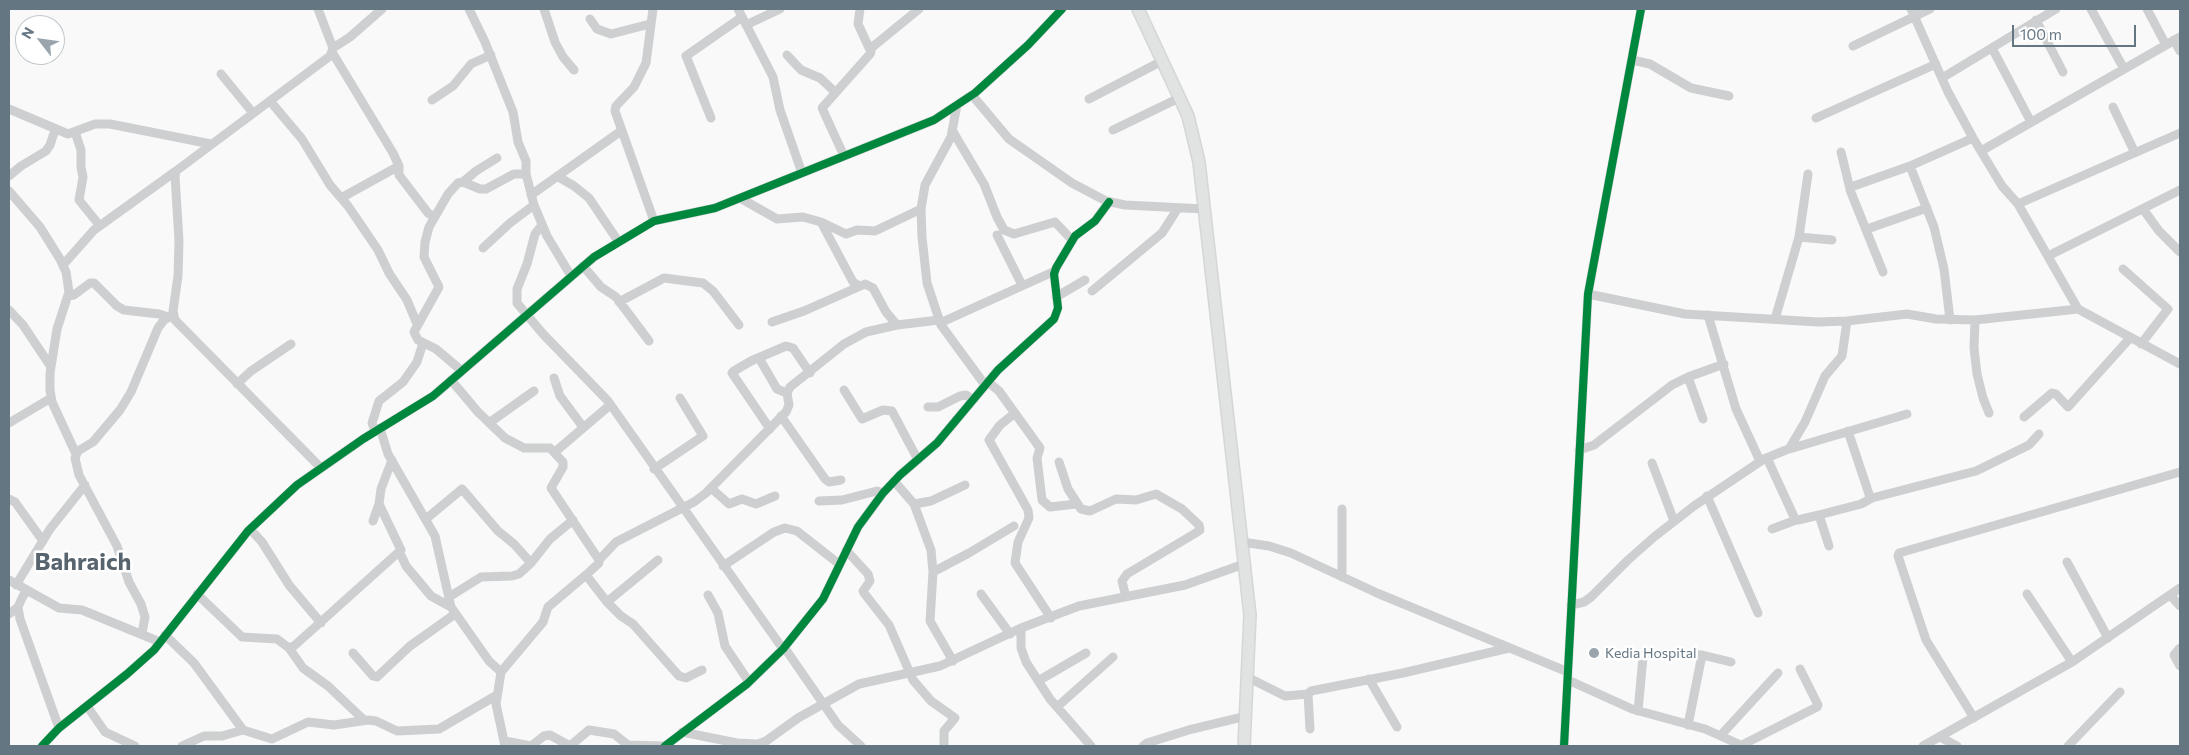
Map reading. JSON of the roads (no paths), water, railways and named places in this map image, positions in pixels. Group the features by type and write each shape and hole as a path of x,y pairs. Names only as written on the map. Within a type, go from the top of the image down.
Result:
{"main road":[{"path":"1138,9 1188,116 1198,162 1250,615 1244,746"}],"street":[{"path":"318,9 333,50 383,136 398,166 399,175 434,218"},
{"path":"63,265 86,237 330,56 333,50 382,9"},
{"path":"468,9 491,55 512,112 518,142 526,161 526,174 534,205 542,225 571,276"},
{"path":"544,9 555,42 574,70"},
{"path":"653,9 646,63 634,87 615,109 621,132 636,168 654,221"},
{"path":"711,118 686,56 742,17 780,9"},
{"path":"844,156 822,108 869,57 871,52 858,24 860,9"},
{"path":"870,49 919,9"},
{"path":"42,746 59,728 127,674 163,638 250,529 297,485 377,430 433,396 571,276 618,241 654,221 715,208 934,120 972,95 1028,45 1062,9"},
{"path":"1564,746 1588,294 1641,9"},
{"path":"1853,46 1913,13 1930,9"},
{"path":"1942,78 2056,9"},
{"path":"2090,9 2124,69"},
{"path":"2147,9 2166,45"},
{"path":"1913,13 1942,78 1973,138 2002,186 2018,204 2078,309 2180,364"},
{"path":"742,17 773,77 780,110 802,173"},
{"path":"590,19 597,28 611,34 650,24"},
{"path":"2036,20 2063,72"},
{"path":"1981,151 2177,38 2180,52"},
{"path":"1992,48 2031,122"},
{"path":"432,100 453,86 472,64 491,55"},
{"path":"787,55 801,70 820,78 835,92"},
{"path":"1632,60 1650,64 1692,88 1729,96"},
{"path":"1089,99 1162,61"},
{"path":"1816,118 1936,64"},
{"path":"221,74 254,113"},
{"path":"972,95 1010,139 1072,183 1109,202 1125,205 1204,209"},
{"path":"1113,130 1179,98"},
{"path":"270,101 302,139 330,185 382,256 389,273 407,300 417,324"},
{"path":"957,105 951,137 925,185 921,210 928,283 940,321 986,383 999,391 1040,448 1037,458 1042,500 1050,507 1076,504"},
{"path":"2113,106 2135,153"},
{"path":"9,109 68,134 95,124 110,124 211,144"},
{"path":"9,176 21,166 46,151 55,130"},
{"path":"952,130 984,184 996,217 1004,230 1014,234 1055,222 1072,240"},
{"path":"76,132 81,150 83,177 79,200 100,226"},
{"path":"531,195 621,132"},
{"path":"2018,204 2180,133"},
{"path":"1850,189 1910,166 1973,138"},
{"path":"1841,152 1850,189 1883,272"},
{"path":"462,371 436,349 423,343 414,332 439,287 424,257 425,242 434,218 448,194 458,183 497,158"},
{"path":"341,198 398,166"},
{"path":"1910,166 1934,227 1944,268 1950,320"},
{"path":"76,454 92,442 120,410 131,392 153,339 168,320 178,276 179,241 176,171"},
{"path":"462,182 480,189 486,189 514,174 526,174"},
{"path":"1775,319 1799,237 1808,174"},
{"path":"557,176 589,198 618,241"},
{"path":"2048,256 2180,190"},
{"path":"9,191 40,228 63,265 68,283 68,296 56,329 51,367 52,398 76,454 76,466 117,546 129,582 141,604 145,617 142,633"},
{"path":"740,198 777,219 804,217 821,222 846,234 857,230 875,231 921,210"},
{"path":"1055,271 940,321 897,325 866,332 853,338 790,387 787,393 789,405 781,416 711,488 694,502 616,542 586,576 548,608 543,622 501,672 497,695 498,714 505,744 531,746 544,736 550,735 570,746 589,730 614,734 628,745 664,746 749,682 784,648 823,599 858,527 883,493 937,443 998,370 1054,319 1058,308 1055,271 1072,240 1081,230 1095,221 1109,202"},
{"path":"483,248 510,222 534,205"},
{"path":"1092,291 1162,233 1178,208"},
{"path":"1867,229 1927,208"},
{"path":"2143,209 2159,231 2180,252"},
{"path":"821,222 853,282 858,285"},
{"path":"542,225 535,234 527,264 517,289 517,303 543,334 610,405 838,725 861,746"},
{"path":"997,235 1022,285"},
{"path":"1799,237 1832,240"},
{"path":"584,266 601,287 619,302 649,341"},
{"path":"2123,269 2168,309 2141,344"},
{"path":"619,302 664,278 703,283 713,291 739,325"},
{"path":"1056,297 1085,280"},
{"path":"68,296 74,295 90,283 94,283 117,306 124,310 141,314 159,314 168,320 175,320 236,384 321,468"},
{"path":"772,322 804,311 858,285 865,284 874,288 886,312 897,325"},
{"path":"1588,294 1685,314 1775,319 1847,321 1907,314 1950,320 1975,320 2078,309"},
{"path":"9,310 23,325 51,367"},
{"path":"1708,315 1736,409 1796,520"},
{"path":"1975,320 1974,348 1977,374 1989,413"},
{"path":"1789,449 1805,422 1825,376 1842,356 1847,321"},
{"path":"2024,416 2052,393 2056,394 2068,407 2130,338"},
{"path":"423,343 417,362 403,382 379,401 372,422 426,519 438,545 448,597 453,610 489,661 501,672"},
{"path":"236,384 250,371 291,344"},
{"path":"770,428 732,373 736,368 782,347 789,346 793,348 810,373"},
{"path":"759,358 777,389 787,393"},
{"path":"1579,450 1594,445 1666,389 1688,377 1724,364"},
{"path":"1688,377 1703,419"},
{"path":"554,378 560,396 583,427"},
{"path":"451,380 505,438 524,448 550,448 555,452 563,465 552,488 599,560"},
{"path":"844,390 862,419 883,410 892,411 918,460"},
{"path":"489,423 534,391"},
{"path":"928,407 938,407 966,395 973,400"},
{"path":"9,423 52,398"},
{"path":"654,469 703,436 680,398"},
{"path":"555,452 610,405"},
{"path":"1015,413 1000,425 989,440 1028,510 1029,518 1018,542 1015,563 1051,618"},
{"path":"1571,605 1584,602 1592,597 1628,560 1674,522 1708,496 1764,459 1789,449 1906,414"},
{"path":"781,416 825,480 829,482 841,480"},
{"path":"1848,431 1870,497 1872,498"},
{"path":"1772,529 1796,520 1861,504 1872,498 1976,471 2029,445 2039,434"},
{"path":"373,520 379,504 381,489 392,460"},
{"path":"1059,462 1068,489 1081,509 1090,511 1116,499 1139,500 1156,494 1182,509 1200,525 1200,530 1127,574 1122,581 1126,597"},
{"path":"1652,463 1674,522"},
{"path":"1974,718 1926,640 1898,556 1899,553 2180,472"},
{"path":"894,481 914,504 930,550 933,572 930,621 953,661"},
{"path":"85,485 60,515 43,542 12,582 59,608 82,610 142,633 163,638"},
{"path":"914,504 931,501 965,485"},
{"path":"711,488 729,504 742,498 756,504 774,496"},
{"path":"426,519 462,489 498,531 514,544 531,563"},
{"path":"819,501 842,500 877,491 883,493"},
{"path":"1708,496 1758,613"},
{"path":"9,499 15,502 43,542"},
{"path":"289,648 294,646 400,553 402,548 379,504"},
{"path":"1342,509 1342,577"},
{"path":"1819,515 1829,546"},
{"path":"448,597 481,577 512,576 531,563 550,539 573,520"},
{"path":"933,572 969,554 1014,526"},
{"path":"723,566 774,532 785,528 797,531 839,564"},
{"path":"250,529 262,542 289,585 320,623"},
{"path":"1242,542 1269,546 1510,648 1638,711 1721,735 1743,746 1817,708 1818,705 1800,669"},
{"path":"846,550 868,574 870,581 863,590 864,593 888,625 908,673 931,701 955,718 944,731 944,746"},
{"path":"400,553 406,566 431,596 453,610"},
{"path":"606,602 658,560"},
{"path":"2067,562 2108,638"},
{"path":"682,732 758,744 766,741 798,718 859,684 953,661 1021,628 1079,606 1185,585 1244,564"},
{"path":"586,576 606,602 633,624 679,676 686,678 702,670"},
{"path":"1923,746 2072,662 2171,596 2180,588"},
{"path":"9,614 18,607 27,592"},
{"path":"198,594 238,634 247,638 276,639 289,648 303,668 328,686 364,720"},
{"path":"981,594 1010,634"},
{"path":"2028,594 2072,662"},
{"path":"708,595 718,613 725,646 749,682"},
{"path":"2171,596 2180,606"},
{"path":"18,607 20,619 59,728"},
{"path":"353,653 373,676 377,677 453,610"},
{"path":"145,624 194,663 243,730 268,743 304,723 334,725 364,720 376,721 397,731 439,730 497,695"},
{"path":"1021,628 1022,654 1038,681 1056,707 1091,746"},
{"path":"1247,677 1285,696 1308,694 1311,691 1412,671 1510,648"},
{"path":"2180,648 2174,655 2180,666"},
{"path":"1038,681 1086,653"},
{"path":"1638,711 1643,657 1646,653 1702,655 1731,662"},
{"path":"1688,725 1702,655"},
{"path":"1056,707 1112,657"},
{"path":"1721,735 1778,673"},
{"path":"1369,679 1397,727"},
{"path":"2068,746 2120,692"},
{"path":"1308,694 1310,729"},
{"path":"88,706 105,732 135,746"},
{"path":"1144,746 1147,743 1192,729 1246,716"},
{"path":"182,746 204,736 222,736 243,730"},
{"path":"1940,737 1956,746"}],"place":[{"name":"Kedia Hospital","path":"1594,653"}],"district":[{"name":"Bahraich","path":"83,562"}]}
